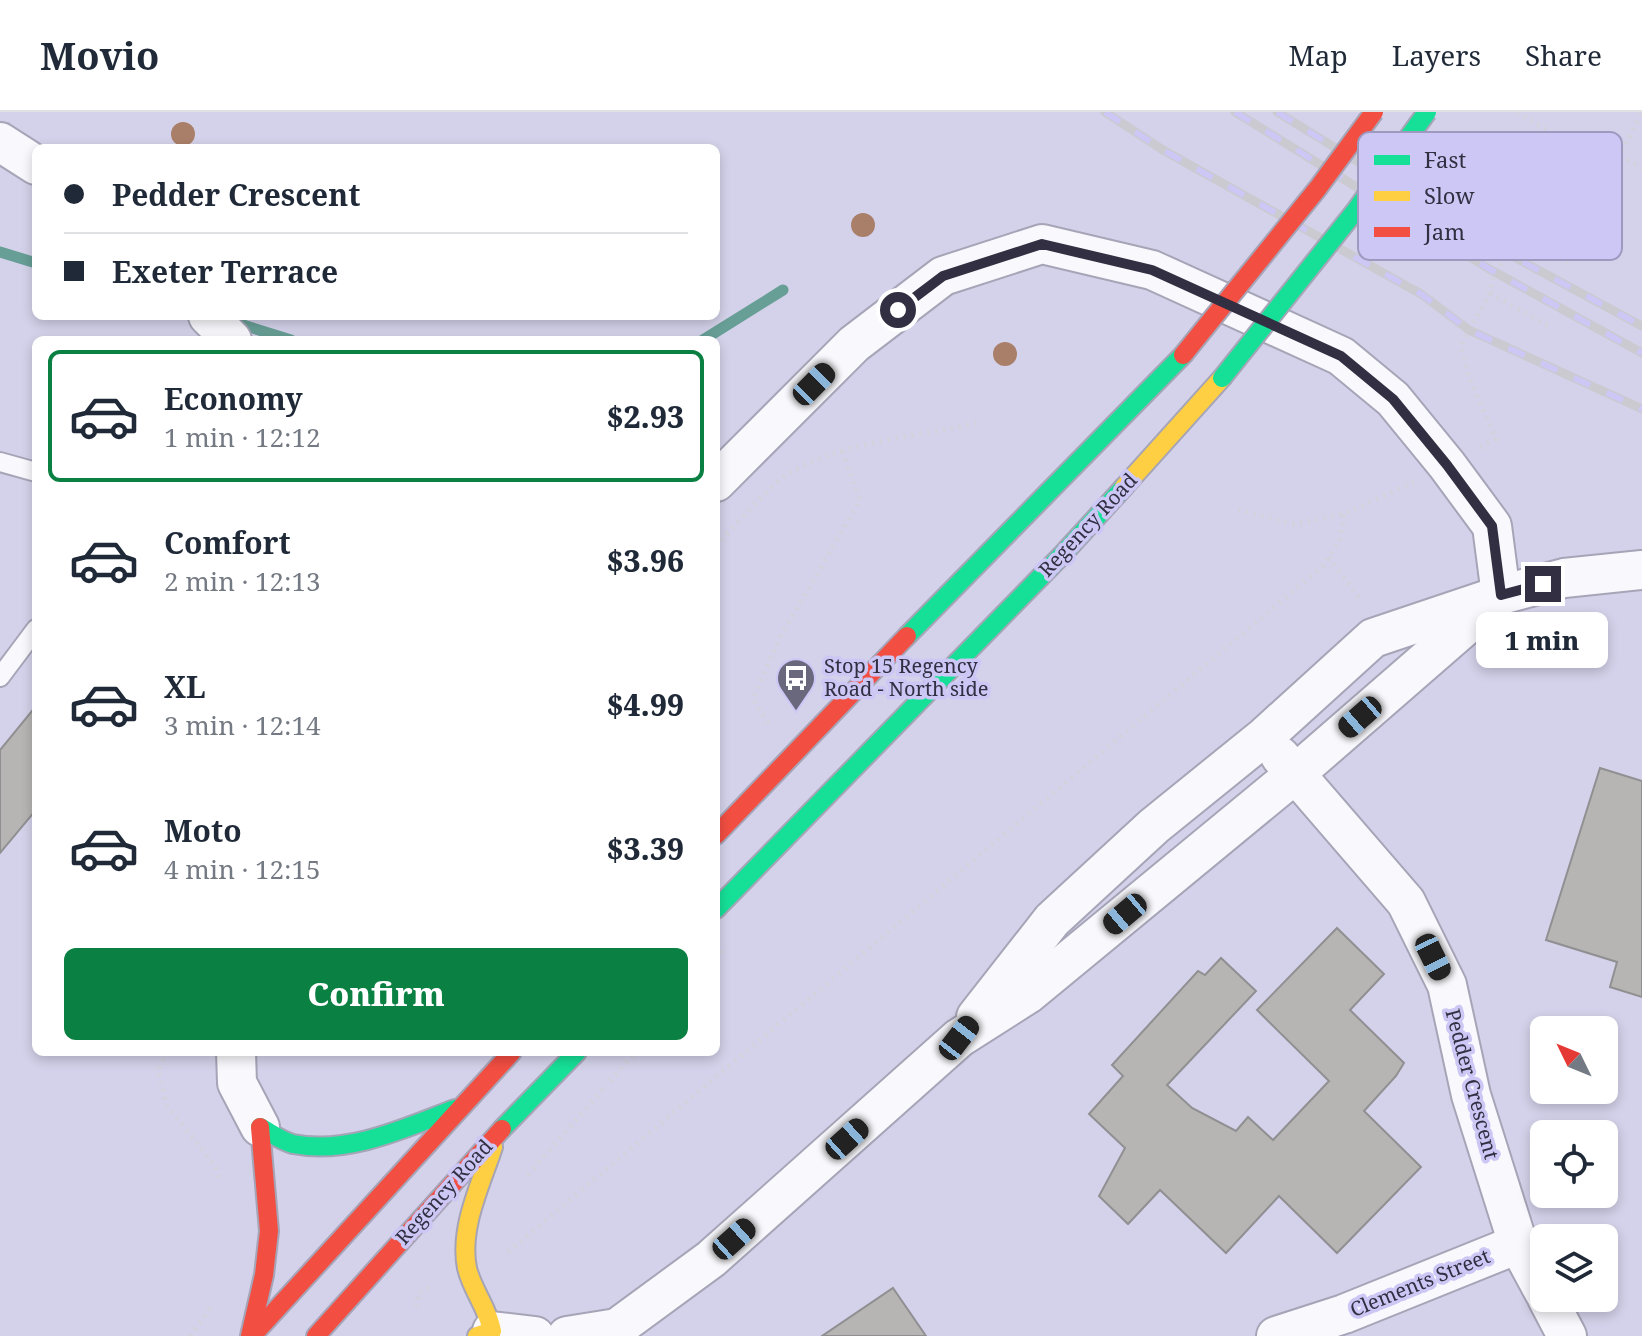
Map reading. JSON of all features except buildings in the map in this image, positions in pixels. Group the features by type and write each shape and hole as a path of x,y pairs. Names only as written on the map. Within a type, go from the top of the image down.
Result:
{"main road":[{"path":"1359,132 1374,112"},
{"name":"Regency Road","path":"1413,132 1427,112"},
{"path":"720,831 1183,355 1358,134"},
{"name":"Regency Road","path":"720,905 1063,554 1222,378 1358,207"},
{"path":"251,1336 508,1056"},
{"name":"Regency Road","path":"316,1336 497,1134 573,1056"},
{"path":"260,1127 290,1144 329,1147 389,1133 461,1107"},
{"path":"251,1336 264,1275 269,1231 260,1127"},
{"path":"484,1334 491,1314 475,1290 465,1252 468,1230 497,1134"}],"street":[{"path":"0,142 32,162"},
{"path":"720,478 854,344 943,276 1042,244 1152,270 1341,356 1393,399 1492,526 1501,595"},
{"path":"212,320 228,336"},
{"path":"959,1038 1052,920 1154,826 1264,737 1373,638 1501,595 1564,578 1642,570"},
{"path":"567,1336 617,1328 711,1259 959,1038 1028,994 1295,774 1501,595"},
{"name":"Pedder Crescent","path":"1264,737 1406,902 1447,985 1471,1095 1518,1244 1530,1266"},
{"path":"236,1056 237,1083 260,1127"},
{"name":"Clements Street","path":"1276,1336 1344,1314 1518,1244"},
{"path":"1554,1312 1567,1336"},
{"path":"484,1334 535,1336"}],"lane":[{"path":"0,462 32,471"},
{"path":"0,677 32,634"}],"path":[{"path":"1517,112 1550,132"},
{"path":"1622,152 1642,113"},
{"path":"1622,157 1642,168"},
{"path":"1447,465 1496,439 1468,375 1461,345 1490,293 1492,280 1503,260"},
{"path":"1564,260 1568,262"},
{"path":"1490,293 1553,329"},
{"path":"720,542 781,479 810,463 842,451 979,423"},
{"path":"795,751 762,716 753,699 778,641 860,500 842,451"},
{"path":"1238,510 1294,524 1344,514 1411,484"},
{"path":"496,1257 508,1252 1323,566 1340,540 1344,514"},
{"path":"1329,557 1364,605"},
{"path":"165,1056 158,1070 166,1104 216,1167 225,1194"},
{"path":"524,1181 632,1056"},
{"path":"502,1239 508,1252"},
{"path":"417,1307 418,1293 443,1281"},
{"path":"190,1336 218,1291"}],"waterway":[{"path":"0,252 32,262"},
{"path":"709,336 783,290"},
{"path":"230,321 278,336"}],"railway":[{"path":"1105,112 1163,150 1358,259"},
{"path":"1235,112 1358,188"},
{"path":"1277,112 1358,162"},
{"path":"1360,260 1421,294 1469,330 1642,409"},
{"path":"1475,260 1642,353"},
{"path":"1520,260 1642,326"}],"traffic: fast":[{"path":"1413,132 1427,112"},
{"path":"1222,378 1358,207"},
{"path":"907,636 1183,355"},
{"path":"720,905 1063,554 1124,487"},
{"path":"502,1129 573,1056"},
{"path":"260,1127 293,1144 334,1146 376,1138 455,1109"}],"traffic: slow":[{"path":"1124,487 1222,378"},
{"path":"477,1336 492,1331 467,1268 466,1237 472,1206 493,1147"}],"traffic: jam":[{"path":"1359,132 1374,112"},
{"path":"1183,355 1358,134"},
{"path":"720,831 907,636"},
{"path":"252,1336 508,1056"},
{"path":"250,1336 264,1275 269,1231 260,1127"},
{"path":"316,1336 502,1129"}],"place":[{"name":"Stop 15 Regency Road - North side","path":"796,712"}],"route":[{"path":"898,310 943,276 1042,244 1152,270 1341,356 1393,399 1492,526 1501,595 1543,584"}]}
